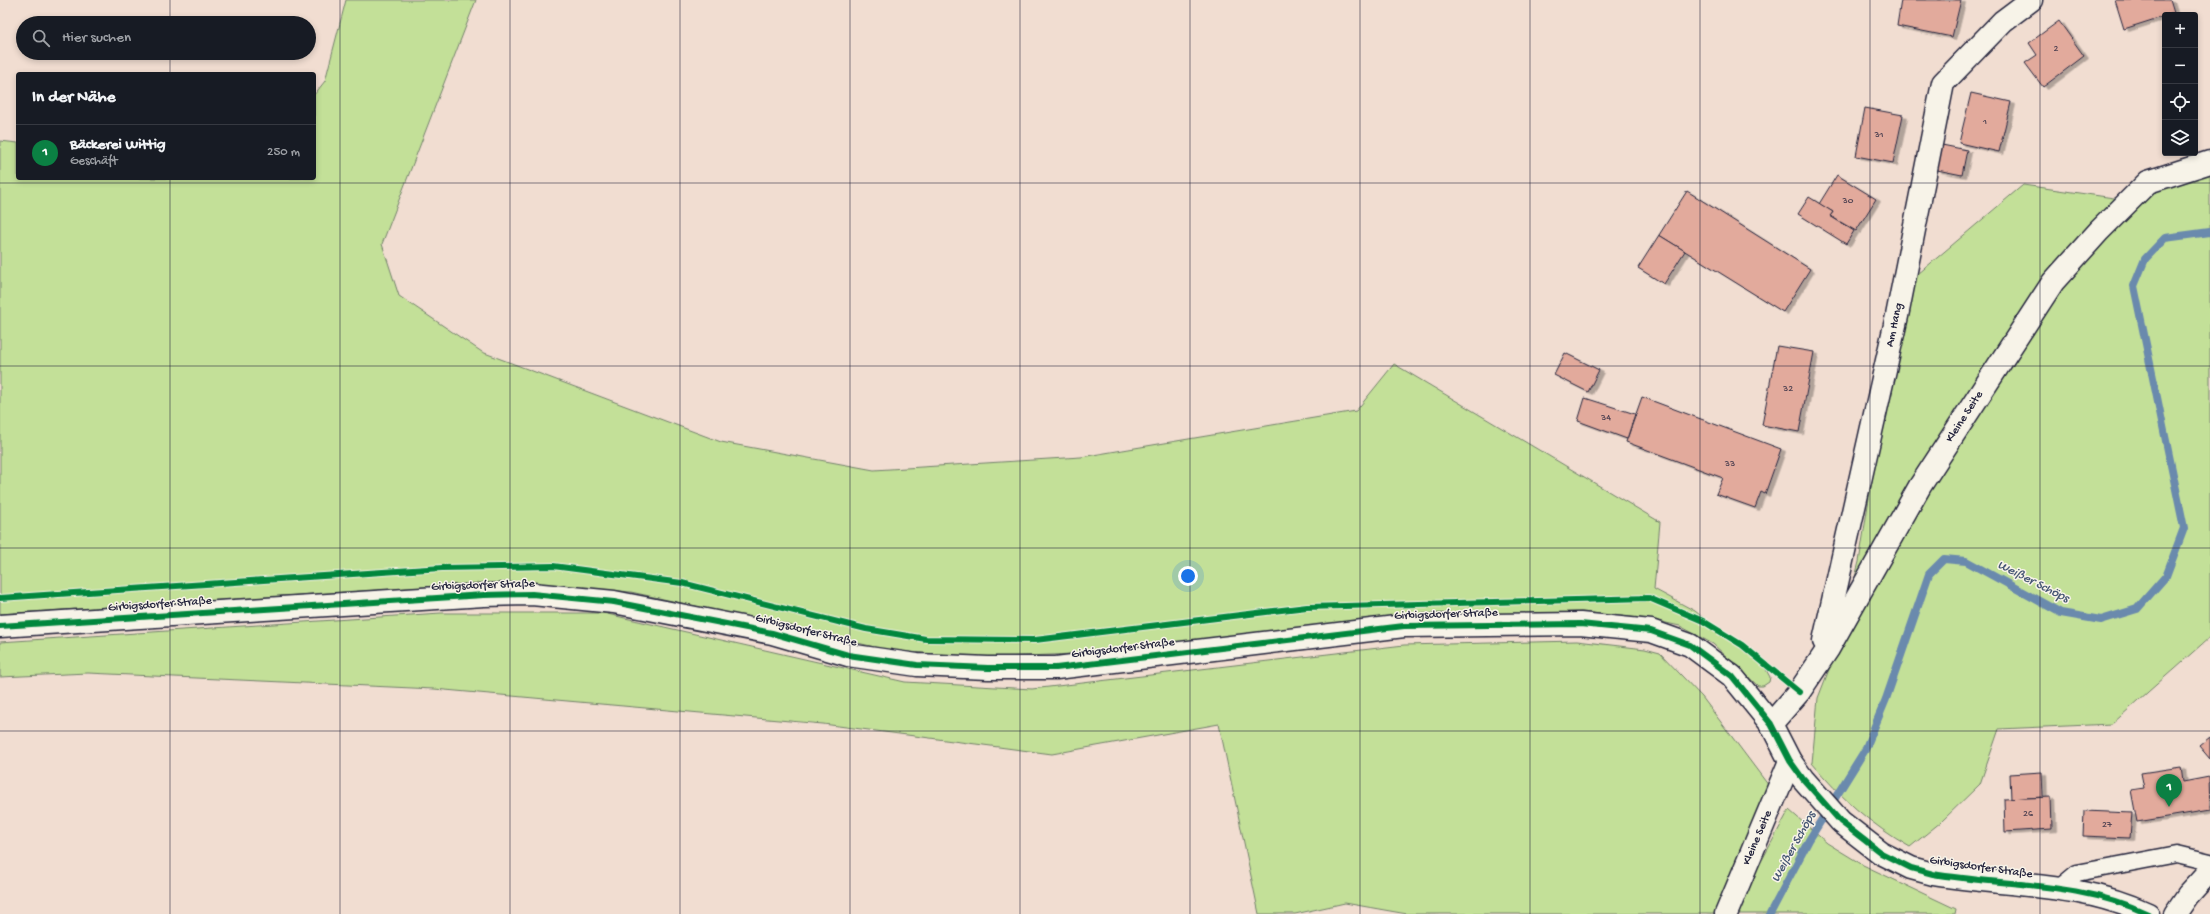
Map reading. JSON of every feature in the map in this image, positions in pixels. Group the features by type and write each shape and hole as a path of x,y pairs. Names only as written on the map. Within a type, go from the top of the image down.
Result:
{"street":[{"name":"Am Hang","path":"1828,649 1824,642 1897,316 1943,84 2003,10 2031,0"},
{"name":"Kleine Seite","path":"1771,724 1799,692 1828,649 1920,486 2053,282 2099,231 2148,182 2210,162"},
{"name":"Girbigsdorfer Straße","path":"0,626 484,595 532,594 614,602 772,632 848,655 917,665 1003,668 1056,668 1404,626 1580,624 1651,631 1690,645 1732,676 1771,724 1790,761 1803,779 1841,822 1881,853 1911,868 1933,874 2058,888 2099,895 2122,902 2148,914"},
{"name":"Kleine Seite","path":"1726,914 1790,761"},
{"path":"2175,914 2188,895 2210,871"}],"lane":[{"path":"2058,888 2077,872 2177,854 2210,862"}],"green space":[{"path":"346,0 476,0 382,244 399,296 482,352 721,442 874,470 1081,457 1356,411 1394,364 1660,522 1654,589 1695,611 1765,668 1770,677 1769,682 1763,686 1758,686 1713,644 1680,626 1648,619 1582,612 1349,622 1098,653 977,658 887,650 787,626 631,592 542,584 442,586 0,614 0,141 16,143 16,180 316,180 316,92 325,81"},
{"path":"2210,165 2210,637 2112,724 1999,729 1980,784 1941,822 1910,847 1869,820 1857,810 1812,763 1818,698 1835,654 1859,562 1898,315 1905,285 2023,185 2128,200 2056,283 2149,185"},
{"path":"441,613 603,613 905,682 1032,689 1404,645 1577,641 1645,649 1660,653 1702,697 1781,802 1728,914 1407,914 1345,903 1295,914 1259,914 1219,724 1052,754 823,724 434,689 88,673 0,677 0,642"},
{"path":"1789,810 1827,843 1863,865 1956,909 1955,914 1733,914"}],"building":[{"path":"1901,0 1961,0 1952,37 1897,26"},
{"path":"2115,0 2170,0 2174,12 2162,12 2162,17 2124,29"},
{"path":"2059,21 2084,56 2043,87 2025,63 2037,55 2029,43"},
{"path":"1971,93 2011,102 1999,152 1959,143"},
{"path":"1865,108 1903,115 1893,163 1856,156"},
{"path":"1942,145 1967,150 1962,175 1937,170"},
{"path":"1837,175 1876,199 1856,231 1830,216 1833,212 1819,204"},
{"path":"1687,191 1810,269 1783,312 1659,235"},
{"path":"1809,197 1833,212 1830,216 1854,231 1846,244 1798,214"},
{"path":"1659,235 1685,251 1664,284 1638,268"},
{"path":"1777,346 1814,352 1799,432 1762,425"},
{"path":"1565,353 1599,370 1588,392 1554,375"},
{"path":"1642,397 1781,449 1765,494 1761,492 1755,508 1716,494 1723,478 1626,442"},
{"path":"1585,398 1635,414 1627,439 1578,421"},
{"path":"2210,737 2210,759 2199,746"},
{"path":"2181,767 2183,782 2209,777 2210,810 2137,822 2131,790 2144,788 2141,773"},
{"path":"2042,772 2043,797 2011,799 2010,774"},
{"path":"2051,797 2052,829 2005,832 2004,799"},
{"path":"2084,811 2132,813 2130,838 2083,836"}],"waterway":[{"name":"Weißer Schöps","path":"1770,914 1809,840 1865,750 1886,699 1929,574 1944,559 1966,561 2061,613 2101,620 2137,609 2166,576 2184,528 2134,286 2145,259 2165,238 2210,232"}],"cycle path":[{"path":"0,598 442,568 553,566 682,583 866,629 926,639 1035,640 1307,607 1649,598 1703,621 1742,645 1799,692"},
{"path":"0,626 484,595 532,594 614,602 772,633 848,655 917,665 988,668 1056,668 1404,626 1580,624 1651,631 1690,645 1732,676 1771,724 1790,761 1803,779 1841,822 1881,853 1911,868 1933,874 2070,890 2096,896 2148,914"}],"place":[{"name":"Bäckerei Wittig","path":"2169,807"}]}
